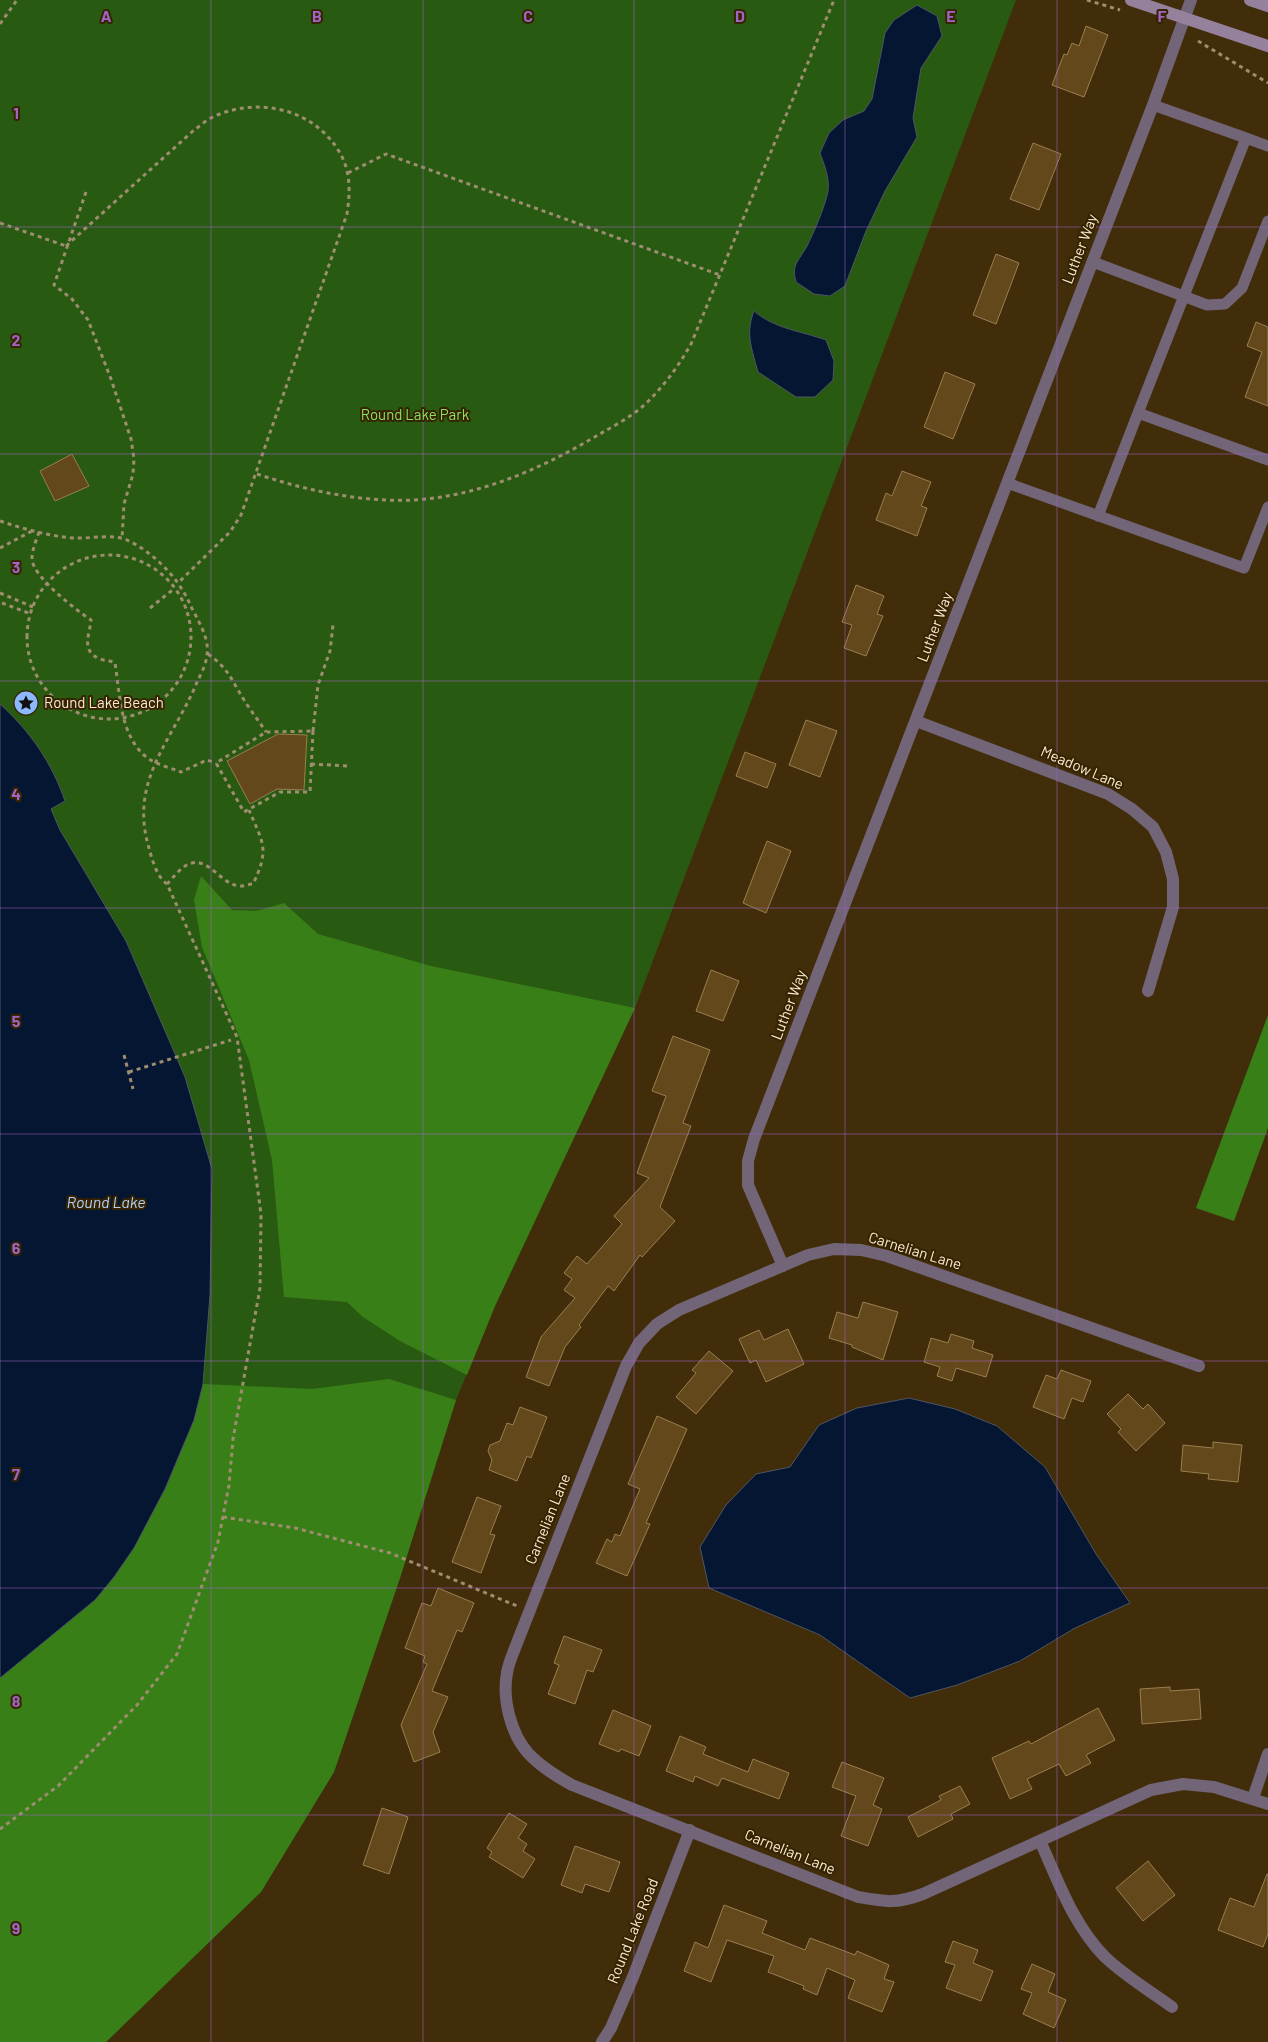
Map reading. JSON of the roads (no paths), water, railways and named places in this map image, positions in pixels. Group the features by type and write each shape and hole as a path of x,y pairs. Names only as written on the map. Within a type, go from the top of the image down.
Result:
{"main road":[{"path":"1131,0 1268,46"},
{"path":"1250,0 1268,6"}],"street":[{"name":"Luther Way","path":"782,1266 748,1185 748,1161 771,1096 1153,105 1191,0"},
{"name":"Meadow Lane","path":"916,721 1108,794 1132,809 1153,827 1166,852 1173,879 1173,907 1148,991"},
{"name":"Carnelian Lane","path":"1199,1366 887,1256 861,1250 834,1250 808,1255 679,1310 657,1324 639,1343 626,1366 506,1674 506,1702 514,1729 528,1752 548,1771 572,1785 858,1897 902,1901 923,1894 1151,1790 1183,1784 1214,1788 1268,1804"},
{"path":"1253,1798 1268,1754"},
{"name":"Round Lake Road","path":"602,2042 611,2028 633,1977 690,1830"},
{"path":"1040,1841 1069,1905 1085,1933 1105,1957 1172,2007"}],"lane":[{"path":"1153,105 1268,146"},
{"path":"1098,516 1246,138"},
{"path":"1093,262 1207,306 1224,304 1242,288 1268,221"},
{"path":"1138,413 1268,460"},
{"path":"1007,483 1244,568 1268,507"}],"water":[{"path":"917,5 937,16 942,36 921,68 913,118 917,137 885,191 866,231 845,286 830,296 814,294 796,282 794,271 816,227 828,191 825,167 820,153 829,133 843,120 864,111 872,99 885,33 894,20"},
{"path":"754,311 779,326 826,340 834,361 833,380 815,397 796,397 758,372 750,334 751,319"},
{"name":"Round Lake","path":"0,704 21,725 39,748 60,787 65,801 51,809 60,830 126,941 185,1077 212,1169 210,1295 203,1384 194,1420 165,1489 134,1548 114,1577 95,1600 0,1678"},
{"path":"909,1398 955,1409 997,1426 1045,1467 1096,1554 1130,1603 1075,1628 1020,1661 957,1685 910,1698 820,1635 709,1588 700,1547 726,1505 756,1474 790,1467 819,1425 857,1408"}],"place":[{"name":"Round Lake Beach","path":"26,703"}],"park label":[{"name":"Round Lake Park","path":"415,415"}]}
